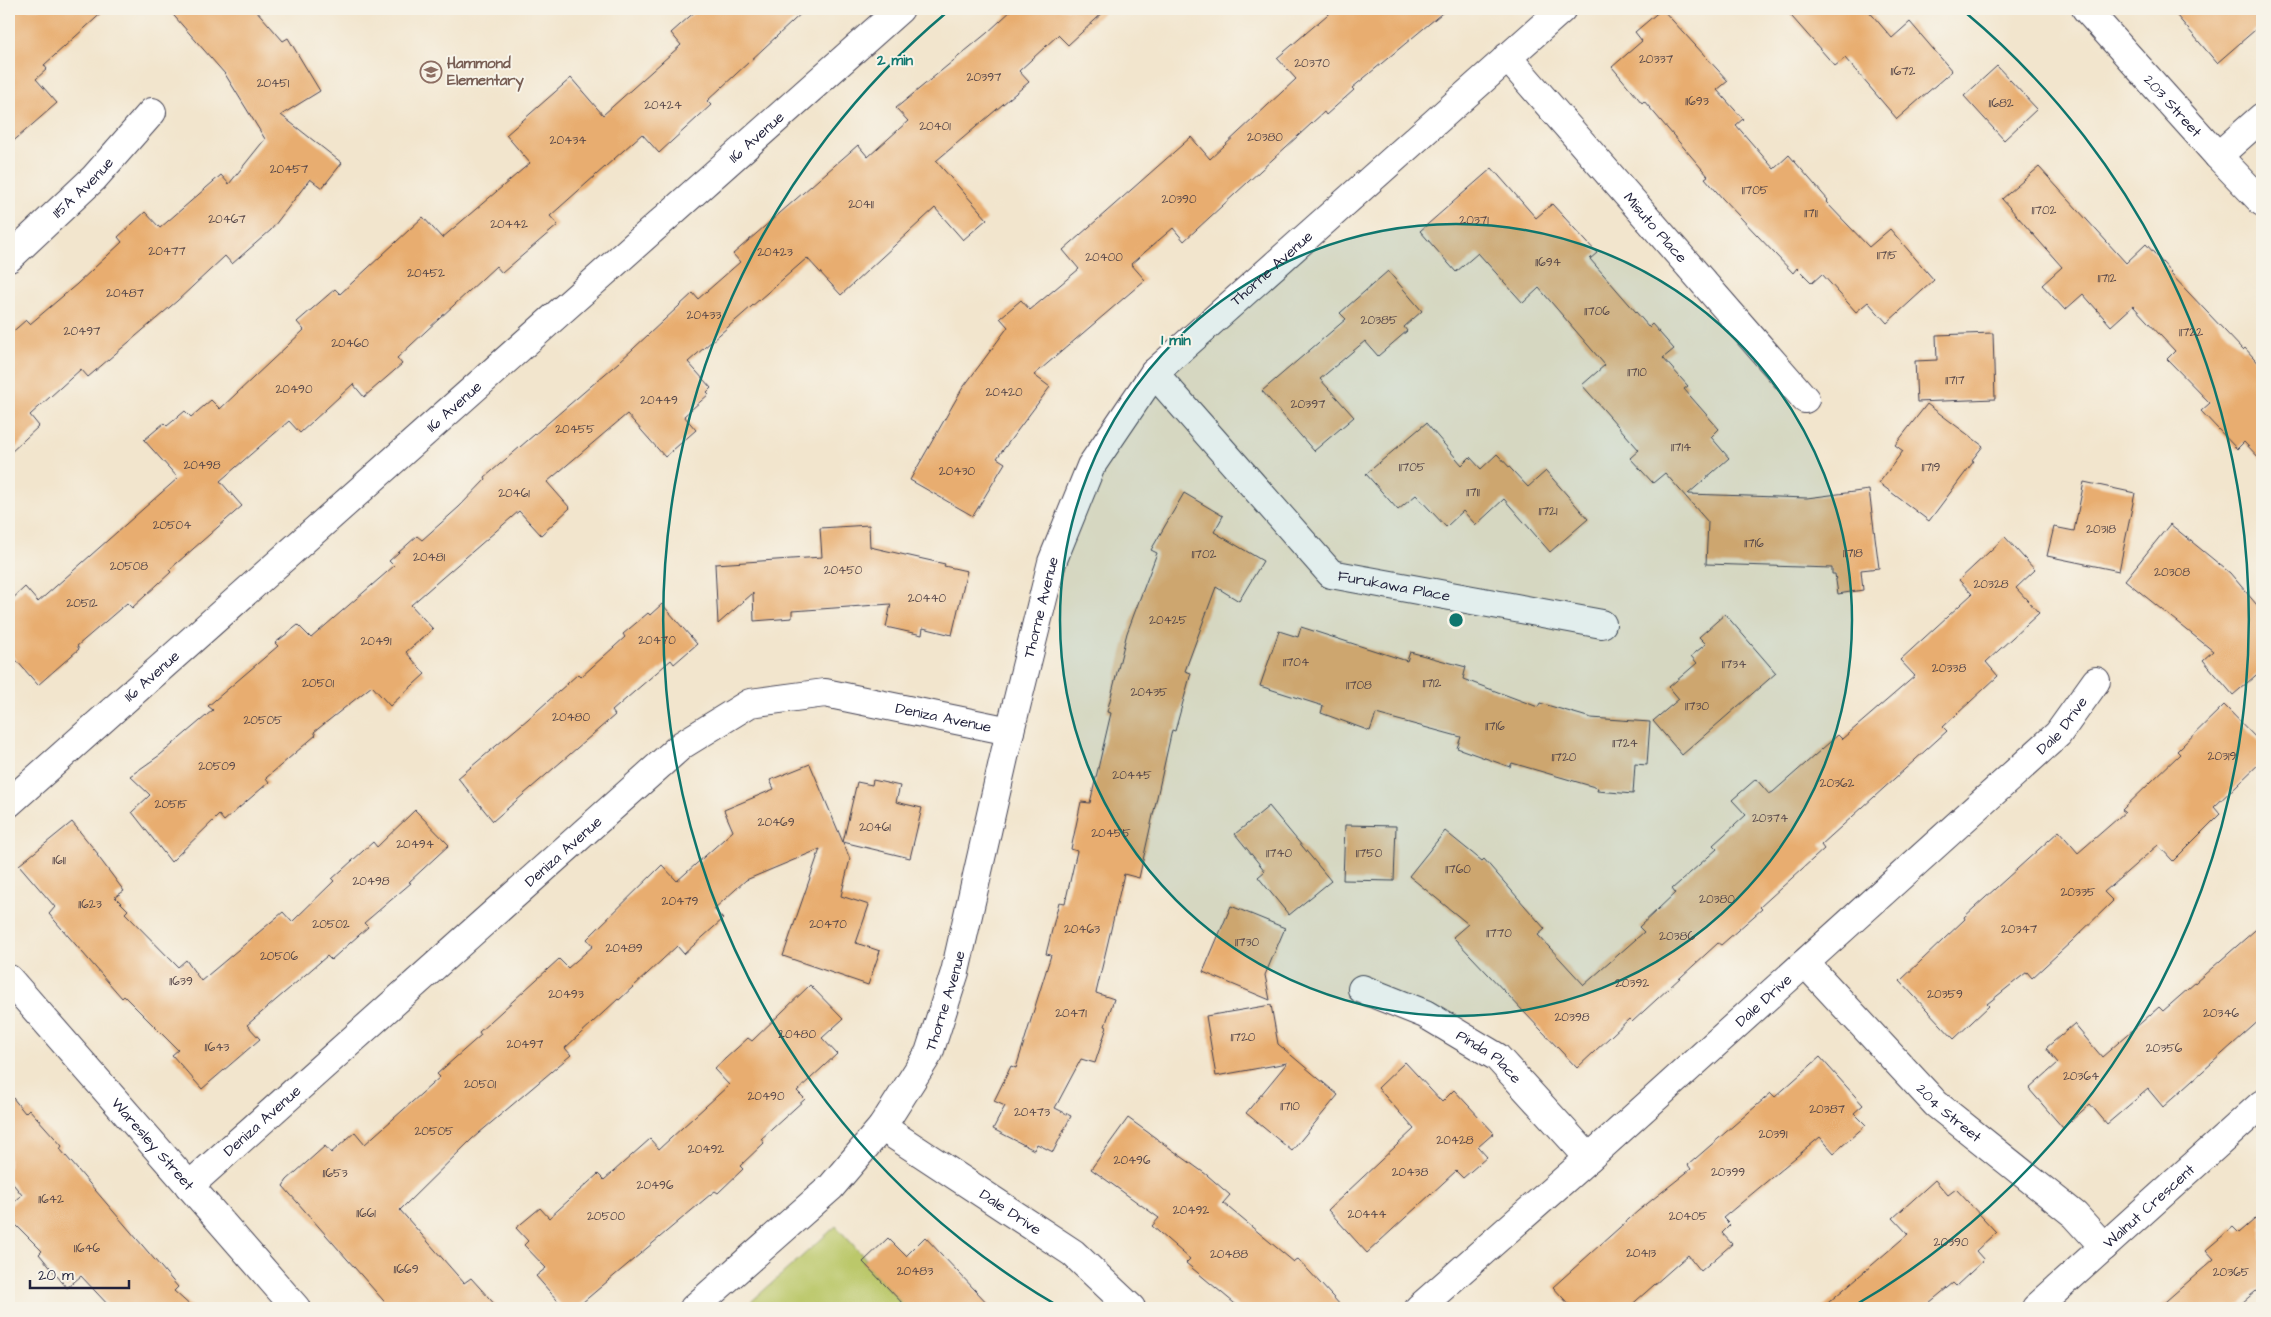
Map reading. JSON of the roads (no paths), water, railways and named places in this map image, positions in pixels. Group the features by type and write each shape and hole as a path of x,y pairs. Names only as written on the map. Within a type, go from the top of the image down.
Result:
{"street":[{"name":"116 Avenue","path":"9,803 900,9"},
{"name":"Thorne Avenue","path":"694,1308 831,1187 882,1127 929,1054 955,972 1010,731 1052,562 1091,466 1154,373 1562,9"},
{"name":"203 Street","path":"2086,9 2218,156 2262,202"},
{"name":"Misuto Place","path":"1507,57 1805,399"},
{"name":"115A Avenue","path":"9,258 94,178 152,112"},
{"path":"2218,156 2262,117"},
{"name":"Furukawa Place","path":"1154,373 1331,574 1602,624"},
{"name":"Dale Drive","path":"1419,1308 1590,1158 2058,734 2096,681"},
{"name":"Deniza Avenue","path":"189,1186 682,745 750,704 825,693 1010,731"},
{"name":"204 Street","path":"1805,963 1936,1104 2075,1215 2104,1247"},
{"name":"Waresley Street","path":"9,979 296,1308"},
{"name":"Pinda Place","path":"1362,989 1426,1014 1497,1057 1590,1158"},
{"name":"Walnut Crescent","path":"2036,1308 2262,1104"},
{"name":"Dale Drive","path":"882,1127 1073,1253 1131,1308"}],"place":[{"name":"Hammond Elementary","path":"431,72"}]}
